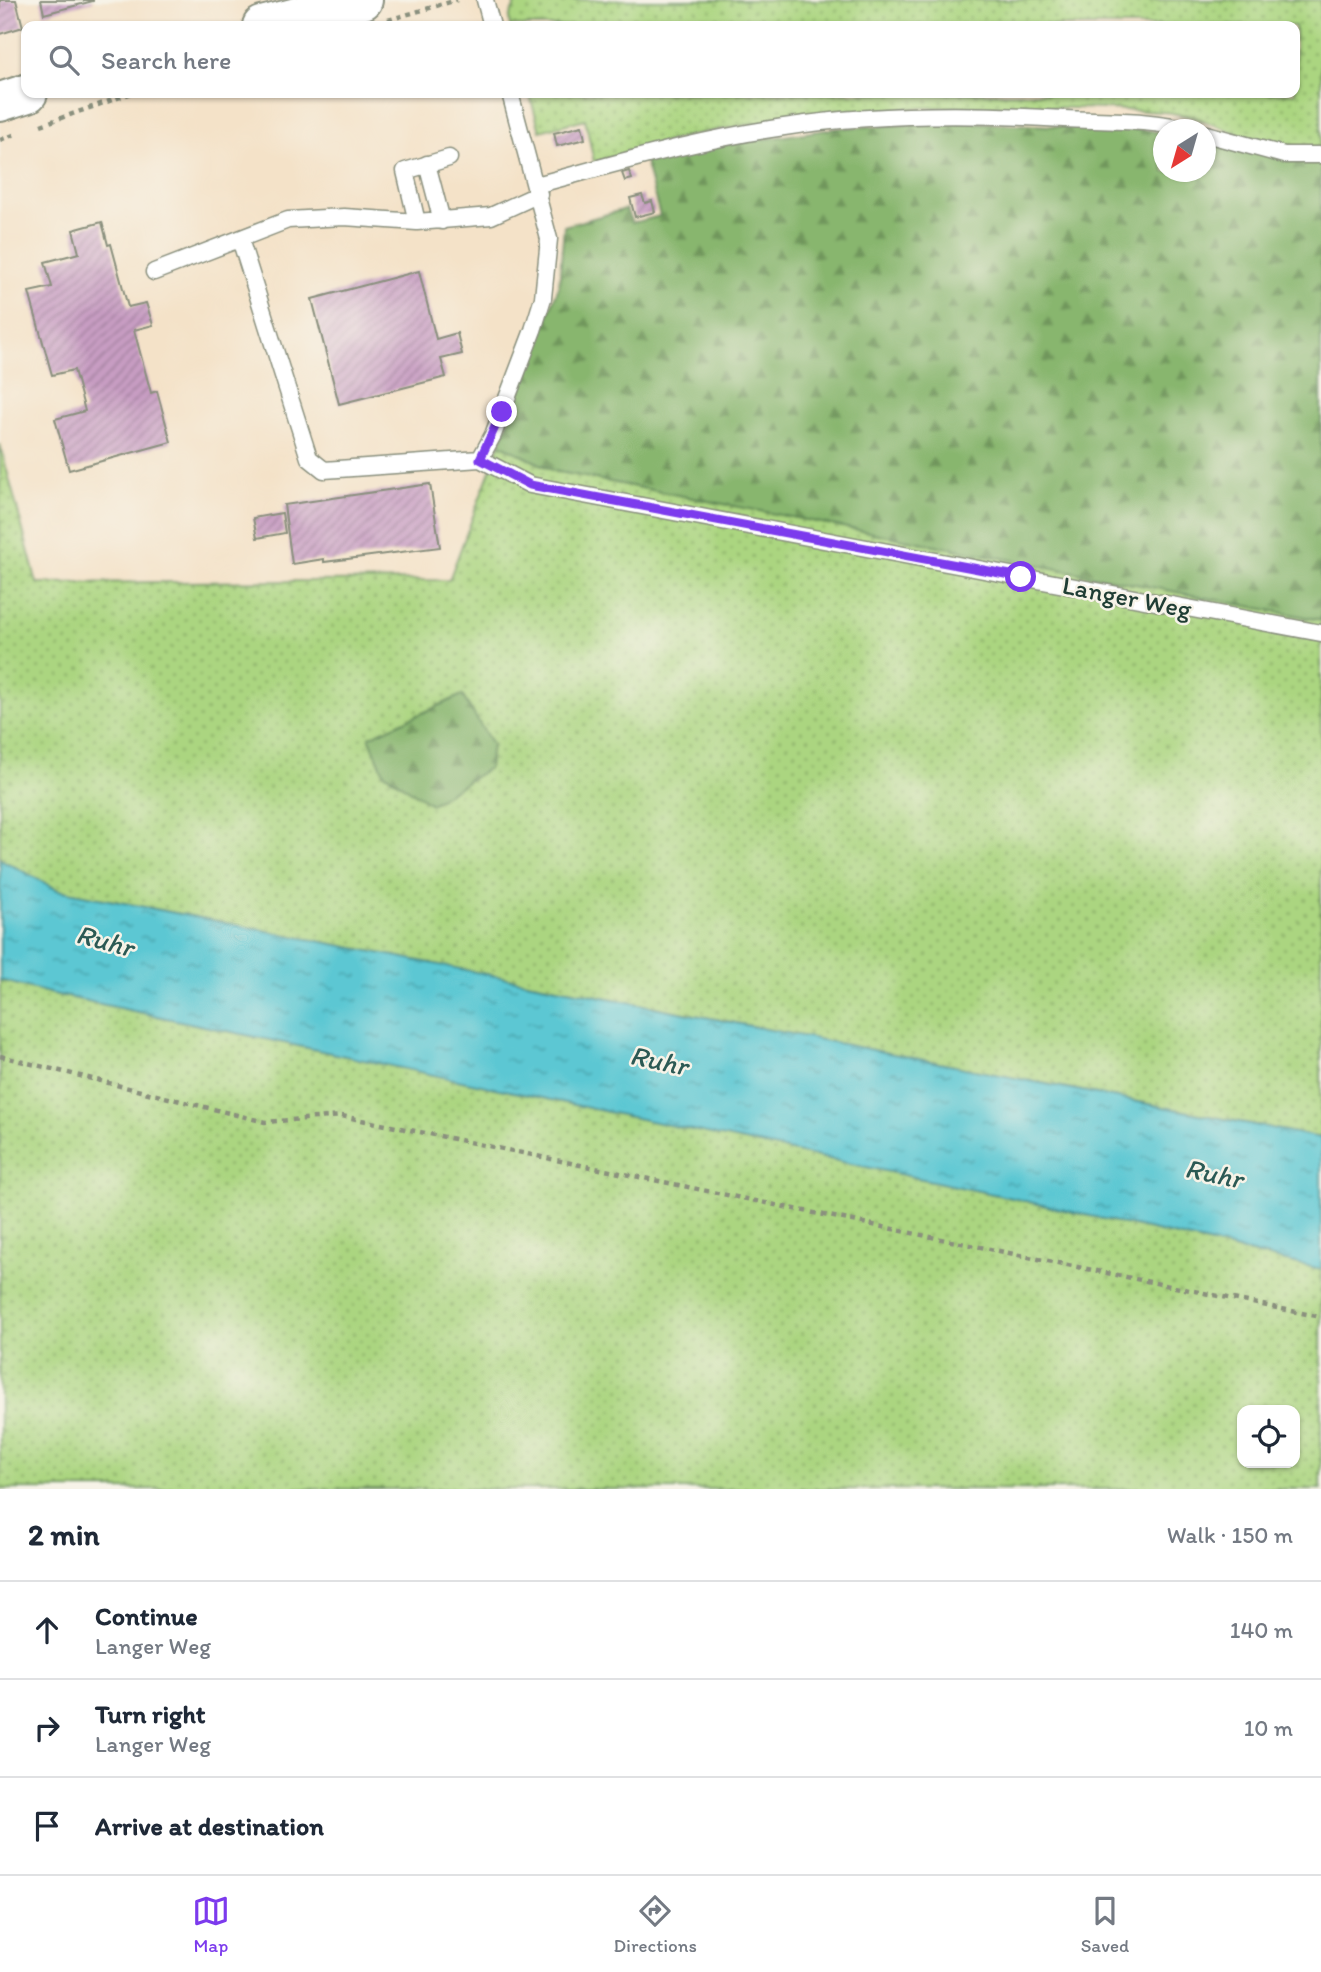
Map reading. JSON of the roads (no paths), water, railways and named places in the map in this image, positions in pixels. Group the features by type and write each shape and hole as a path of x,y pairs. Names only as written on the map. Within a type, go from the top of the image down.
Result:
{"main road":[{"path":"299,21 372,11"},
{"path":"10,118 30,111"}],"lane":[{"path":"485,0 491,21"},
{"path":"240,239 309,458 324,470 480,459 493,435 533,330 543,298 549,239 511,98"},
{"path":"153,272 288,220 344,218 417,222 491,216 537,190 690,144 784,127 857,118 941,115 1153,123"},
{"path":"1216,137 1284,155 1321,155"},
{"path":"417,222 405,171 449,158"},
{"path":"427,164 442,221"},
{"name":"Langer Weg","path":"480,459 530,485 1321,633"}],"water":[{"name":"Ruhr","path":"0,859 58,890 1321,1138 1321,1269 1012,1198 49,993 0,980"}]}
